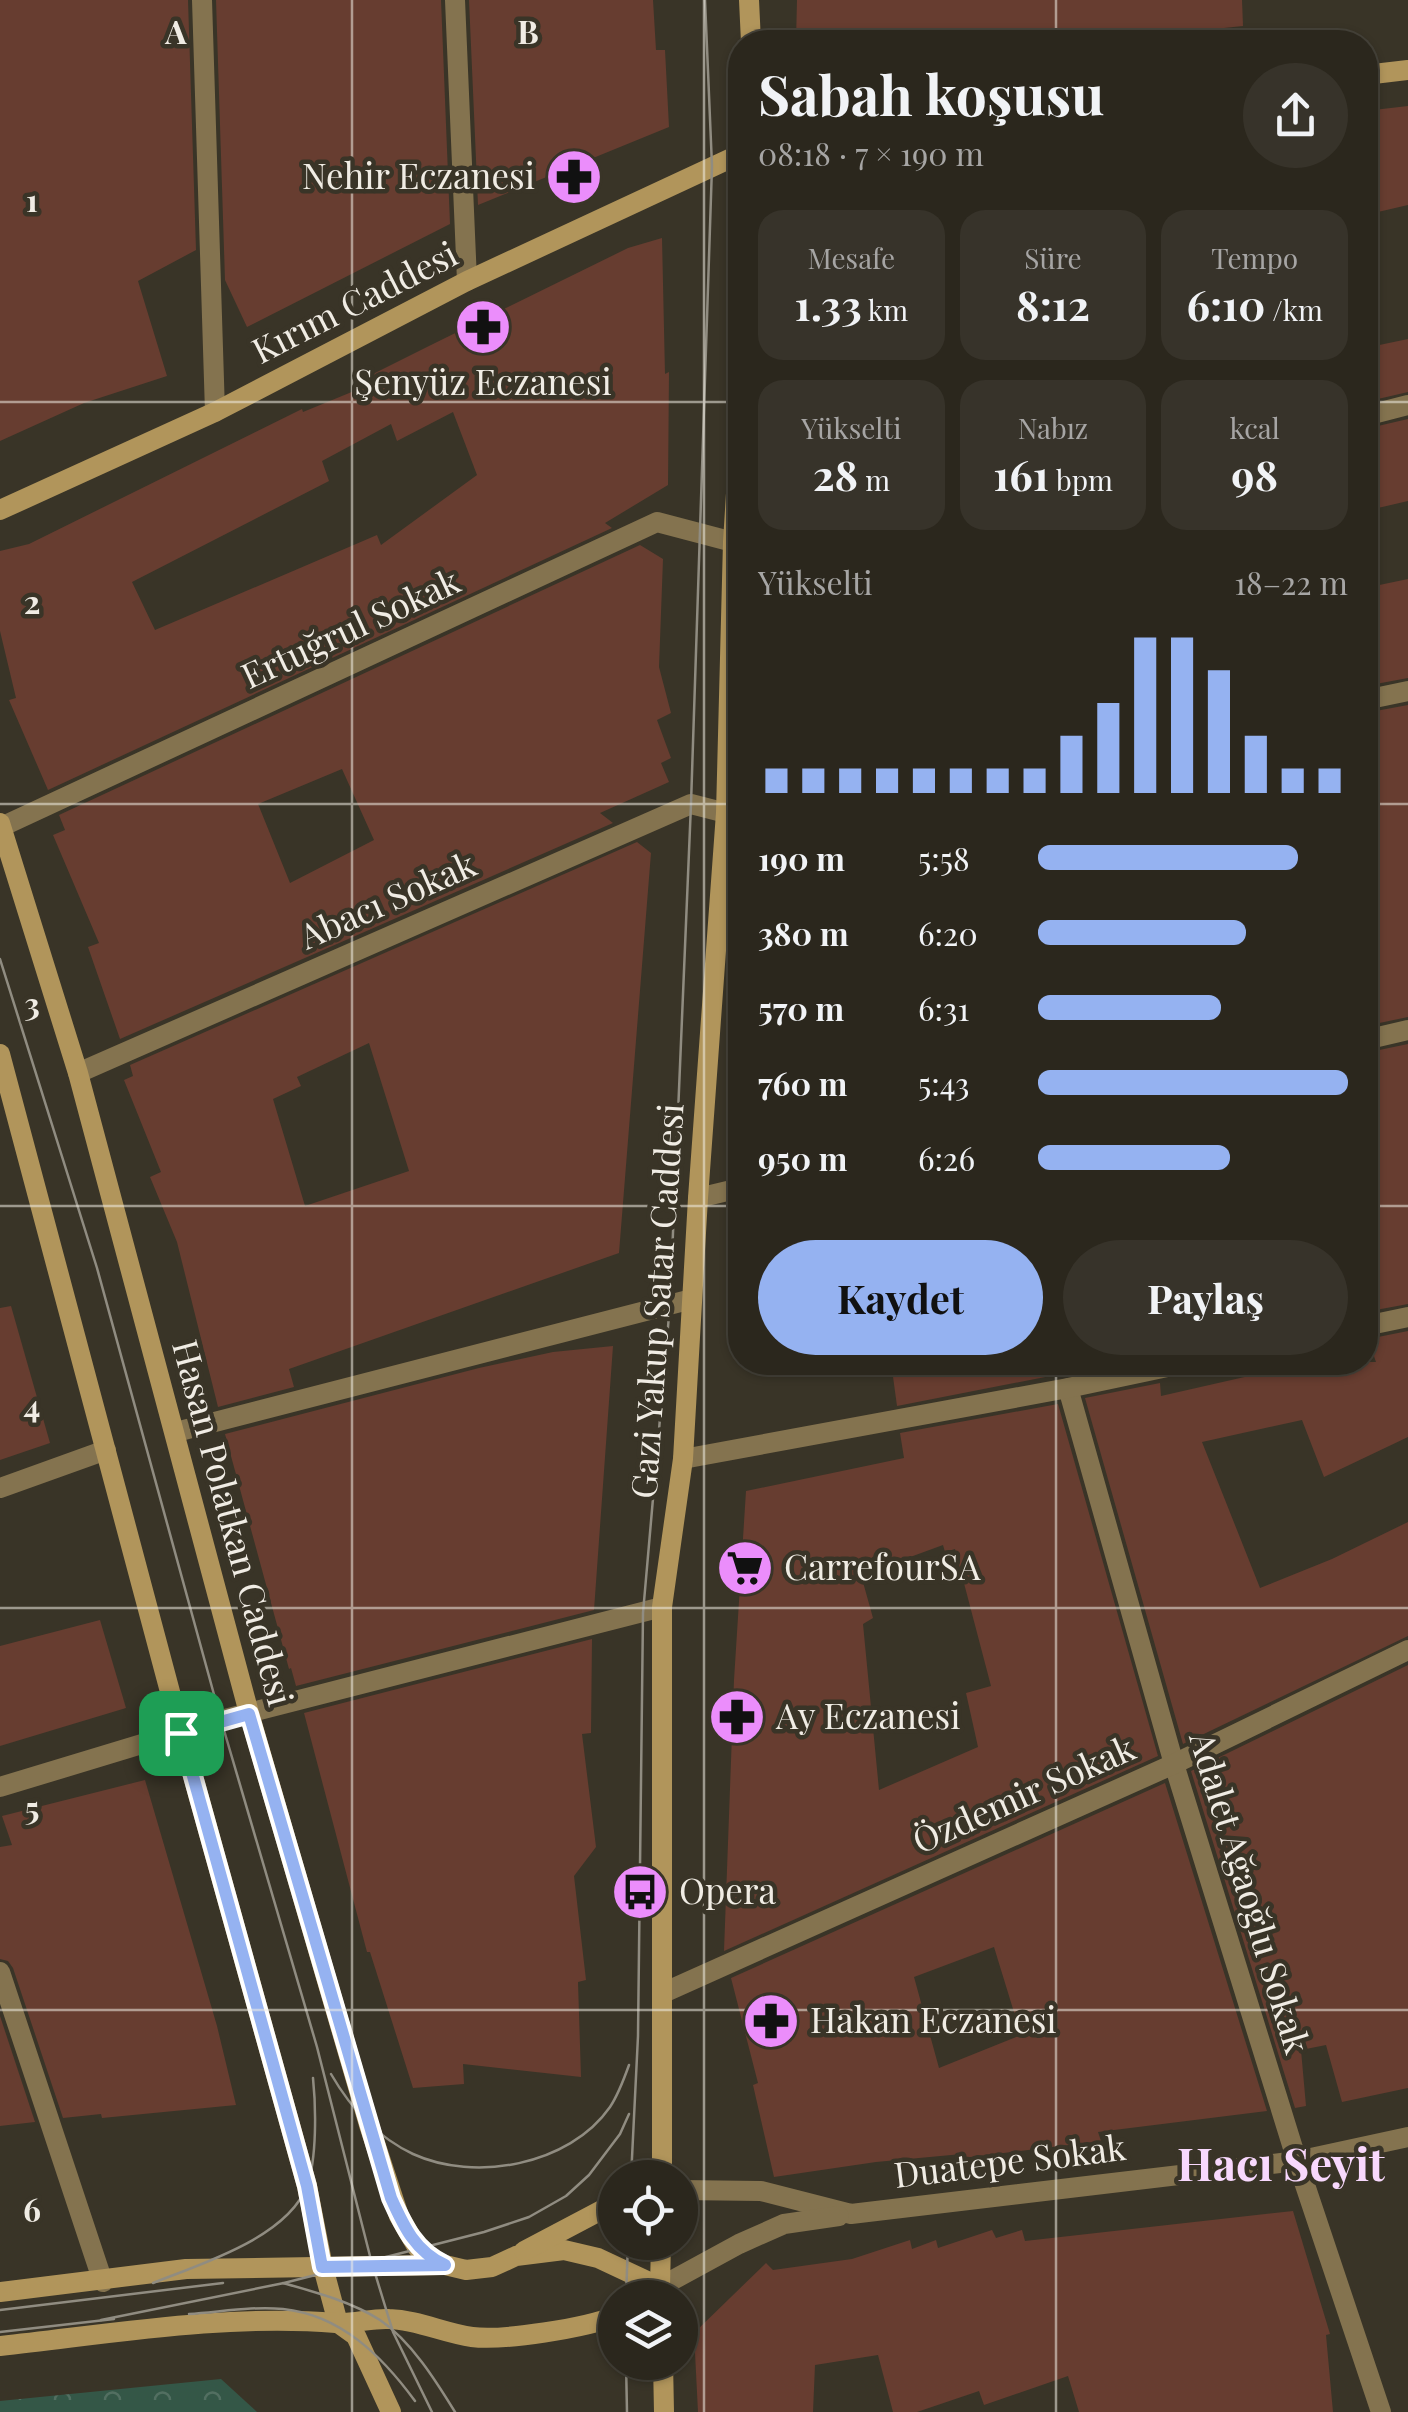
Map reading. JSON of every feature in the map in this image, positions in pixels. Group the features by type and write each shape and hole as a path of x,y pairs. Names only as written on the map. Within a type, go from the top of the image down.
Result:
{"main road":[{"path":"749,0 750,30"},
{"path":"1378,73 1408,70"},
{"name":"Kırım Caddesi","path":"0,510 216,412 467,280 728,160"},
{"name":"Hasan Polatkan Caddesi","path":"1,825 78,1073 249,1714 391,2198 410,2236 426,2256 445,2265"},
{"name":"Gazi Yakup Satar Caddesi","path":"662,2160 662,1607 683,1459 698,1198 728,867"},
{"path":"0,1054 7,1112 106,1450 307,2186 322,2267 338,2323 356,2336 390,2412"},
{"path":"516,2256 598,2211"},
{"path":"0,2292 186,2269 445,2265 479,2268 516,2256 553,2251 583,2253 631,2280"},
{"path":"0,2346 224,2322 338,2323 389,2319 492,2338 598,2323"},
{"path":"663,2380 664,2412"}],"street":[{"path":"202,0 216,412"},
{"path":"455,0 467,280"},
{"path":"1378,413 1408,405"},
{"name":"Ertuğrul Sokak","path":"1,825 658,522 728,540"},
{"path":"1378,698 1408,692"},
{"name":"Abacı Sokak","path":"78,1073 690,804 728,811"},
{"path":"1378,1037 1408,1030"},
{"path":"698,1198 728,1191"},
{"path":"176,1432 692,1299"},
{"path":"1378,1323 1408,1317"},
{"path":"683,1459 1130,1375"},
{"name":"Adalet Ağaoğlu Sokak","path":"1068,1388 1174,1764 1297,2160 1381,2412"},
{"path":"0,1488 106,1450"},
{"path":"0,1787 249,1714 662,1607"},
{"name":"Özdemir Sokak","path":"663,1993 1174,1764 1408,1650"},
{"path":"0,1972 103,2282"},
{"name":"Duatepe Sokak","path":"698,2190 761,2191 851,2214 1297,2160 1408,2137"},
{"path":"680,2280 740,2244 784,2224 851,2214"}],"green space":[{"path":"221,2379 257,2412 0,2412 0,2401"}],"building":[{"path":"0,0 188,0 196,250 138,281 167,376 84,403 0,441"},
{"path":"216,0 441,0 450,224 247,327 225,280"},
{"path":"469,0 653,0 656,50 665,50 669,127 478,205"},
{"path":"797,0 1242,0 1243,26 1204,30 796,30"},
{"path":"1408,106 1408,205 1378,212 1378,109"},
{"path":"662,238 665,374 669,372 668,485 605,523 612,528 48,790 9,700 16,698 0,631 0,551 29,544 302,409 303,412 376,382 373,374 628,248","holes":["453,412 477,475 381,545 377,535 155,630 132,582 329,481 322,461 391,424 397,441"]},
{"path":"1408,339 1408,392 1378,399 1378,345"},
{"path":"1408,419 1408,501 1378,508 1378,426"},
{"path":"640,545 663,559 659,667 671,713 657,720 671,758 661,763 669,782 600,813 613,823 120,1039 88,947 99,943 53,835 65,830 59,815","holes":["342,769 374,840 290,883 258,804"]},
{"path":"1408,579 1408,678 1378,684 1378,585"},
{"path":"1408,705 1408,1017 1378,1023 1378,711"},
{"path":"637,842 651,853 619,1253 289,1369 294,1387 218,1407 177,1242 150,1177 161,1172 124,1080 133,1076 130,1065","holes":["369,1043 409,1171 305,1206 273,1099 301,1086 297,1077"]},
{"path":"1408,1044 1408,1304 1378,1310 1378,1050"},
{"path":"11,1306 50,1443 0,1460 0,1308"},
{"path":"1408,1331 1408,1437 1324,1477 1302,1420 1202,1442 1260,1588 1408,1522 1408,1636 1183,1744 1085,1398 1160,1383 1161,1396 1254,1375 1378,1375 1378,1337"},
{"path":"613,1346 594,1610 296,1686 225,1434 479,1368 553,1352"},
{"path":"893,1375 1056,1375 897,1406"},
{"path":"1058,1404 1158,1756 724,1951 746,1491 904,1458 900,1433","holes":["943,1545 945,1552 955,1549 991,1686 966,1693 978,1747 879,1790 863,1624 873,1618 861,1575"]},
{"path":"100,1620 126,1708 0,1746 0,1646"},
{"path":"592,1639 591,1733 582,1734 596,1847 574,1876 586,1980 578,1982 581,2077 463,2064 464,2084 413,2088 367,1952 304,1713"},
{"path":"1408,1665 1408,2088 1342,2102 1326,2045 1301,2050 1306,2106 1295,2108 1191,1771"},
{"path":"145,1780 217,2026 236,2105 63,2118 13,1968 0,1959 0,1847 12,1845 2,1816"},
{"path":"1165,1783 1267,2111 1098,2132 1101,2141 962,2158 962,2154 876,2162 774,2177 753,2085 758,2083 731,1978","holes":["994,1947 1021,2035 939,2068 914,1977"]},
{"path":"0,2016 35,2122 0,2126"},
{"path":"1293,2211 1330,2334 1326,2335 1333,2412 1079,2412 1068,2376 984,2405 979,2391 917,2412 893,2412 878,2355 815,2365 813,2412 698,2412 698,2329 766,2263 773,2270 852,2259 910,2240 912,2249 936,2240 938,2248 992,2230 996,2238 1022,2230 1025,2241"}],"tram line":[{"path":"632,2160 638,2036 643,1613 670,1304 691,804 712,166 705,0"},
{"path":"0,959 97,1268 221,1720 317,2047 371,2260 393,2332 432,2412"},
{"path":"331,2074 366,2120 400,2147 437,2162 491,2167 546,2155 592,2127 613,2102 629,2065"},
{"path":"153,2283 262,2235 297,2204 313,2162 313,2078"},
{"path":"101,2320 284,2283 529,2217 566,2196 589,2175 620,2134 629,2114"},
{"path":"627,2260 627,2280"},
{"path":"0,2310 223,2283"},
{"path":"283,2283 345,2303 380,2320 412,2350 455,2412"},
{"path":"189,2314 272,2308 323,2320 342,2329 374,2354 415,2401"},
{"path":"0,2332 114,2319"},
{"path":"626,2380 627,2412"}],"place":[{"name":"Nehir Eczanesi","path":"574,177"},
{"name":"Şenyüz Eczanesi","path":"483,327"},
{"name":"CarrefourSA","path":"745,1568"},
{"name":"Ay Eczanesi","path":"737,1717"},
{"name":"Opera","path":"640,1892"},
{"name":"Hakan Eczanesi","path":"771,2021"}],"district":[{"name":"Hacı Seyit","path":"1281,2165"}],"route":[{"path":"249,1714 391,2198 417,2247 445,2265 322,2267 307,2186 181,1733 249,1714"}]}
